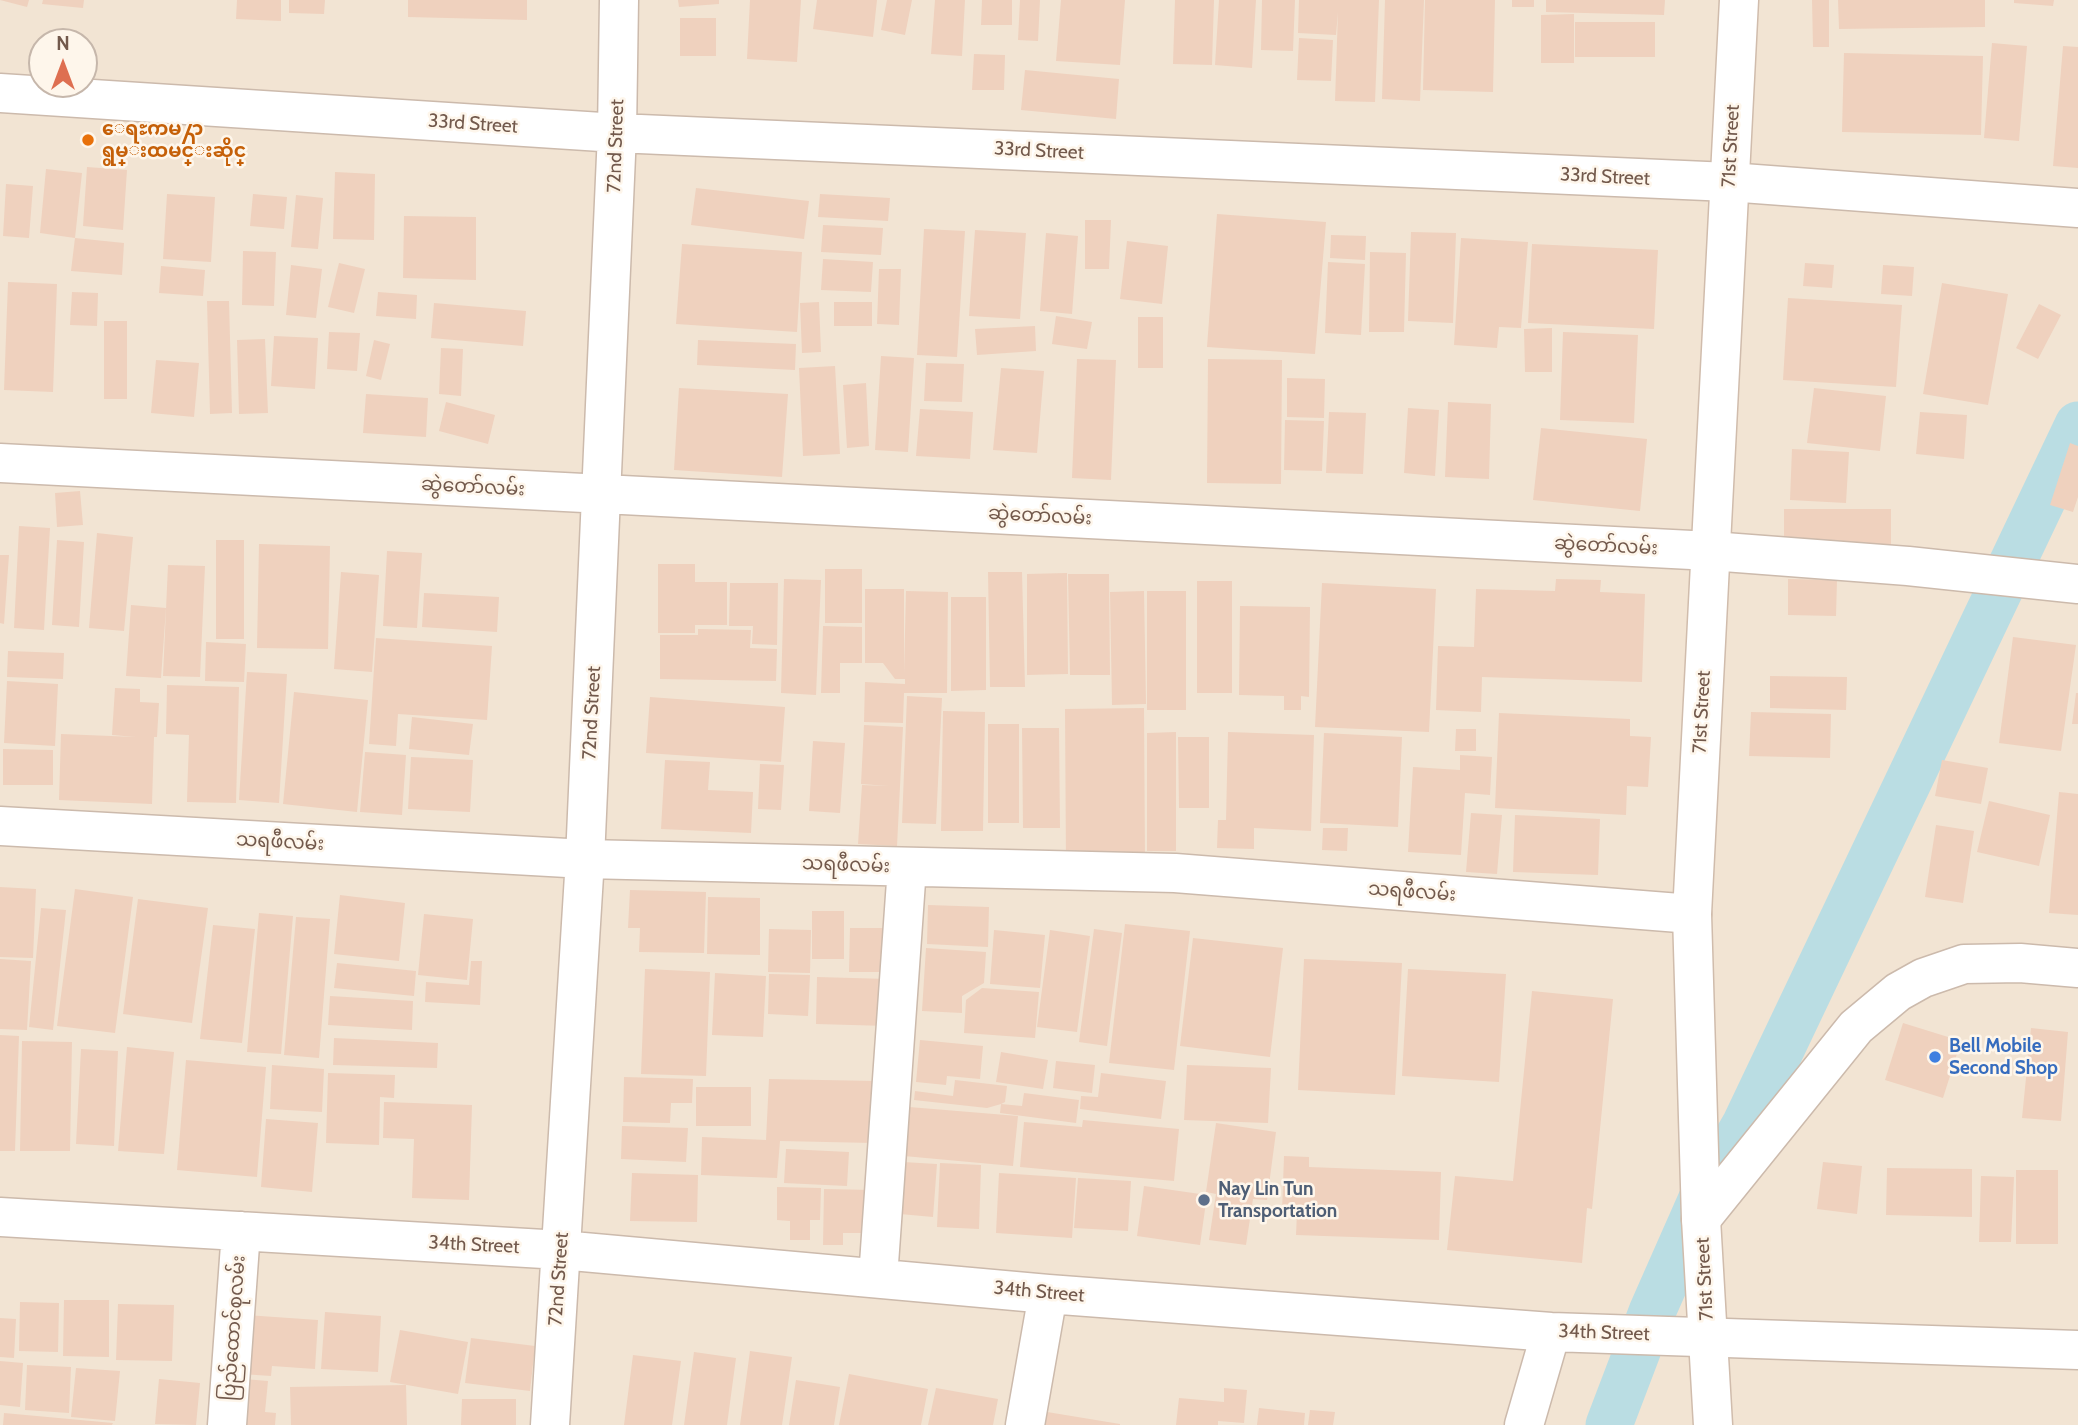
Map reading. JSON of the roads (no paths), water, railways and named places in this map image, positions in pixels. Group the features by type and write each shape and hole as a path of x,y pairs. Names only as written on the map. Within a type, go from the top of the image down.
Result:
{"street":[{"name":"72nd Street","path":"550,1425 585,859 617,133 619,0"},
{"name":"71st Street","path":"1713,1425 1701,1216 1692,914 1739,0"},
{"name":"33rd Street","path":"0,93 617,133 1729,182 2075,207"},
{"name":"ဆွဲတော်လမ်း","path":"0,463 1711,551 1908,566 2078,584"},
{"name":"သရဖီလမ်း","path":"0,826 585,859 1175,873 1692,914"},
{"path":"878,1278 908,867"},
{"path":"1701,1216 1856,1027 1898,992 1923,978 1964,964 2078,968"},
{"name":"34th Street","path":"0,1217 561,1250 1048,1294 1562,1332 2078,1350"},
{"name":"ပြည်ထောင်စုလမ်း","path":"227,1425 241,1231"},
{"path":"1025,1425 1048,1294"},
{"path":"1524,1425 1562,1332"}],"waterway":[{"path":"1609,1425 1652,1312 1701,1201 1745,1125 2078,425"}],"place":[{"name":"ေရႊကမ႓ာ ရွမ္းထမင္းဆိုင္","path":"88,140"},
{"name":"Bell Mobile Second Shop","path":"1935,1057"},
{"name":"Nay Lin Tun Transportation","path":"1204,1200"}]}
